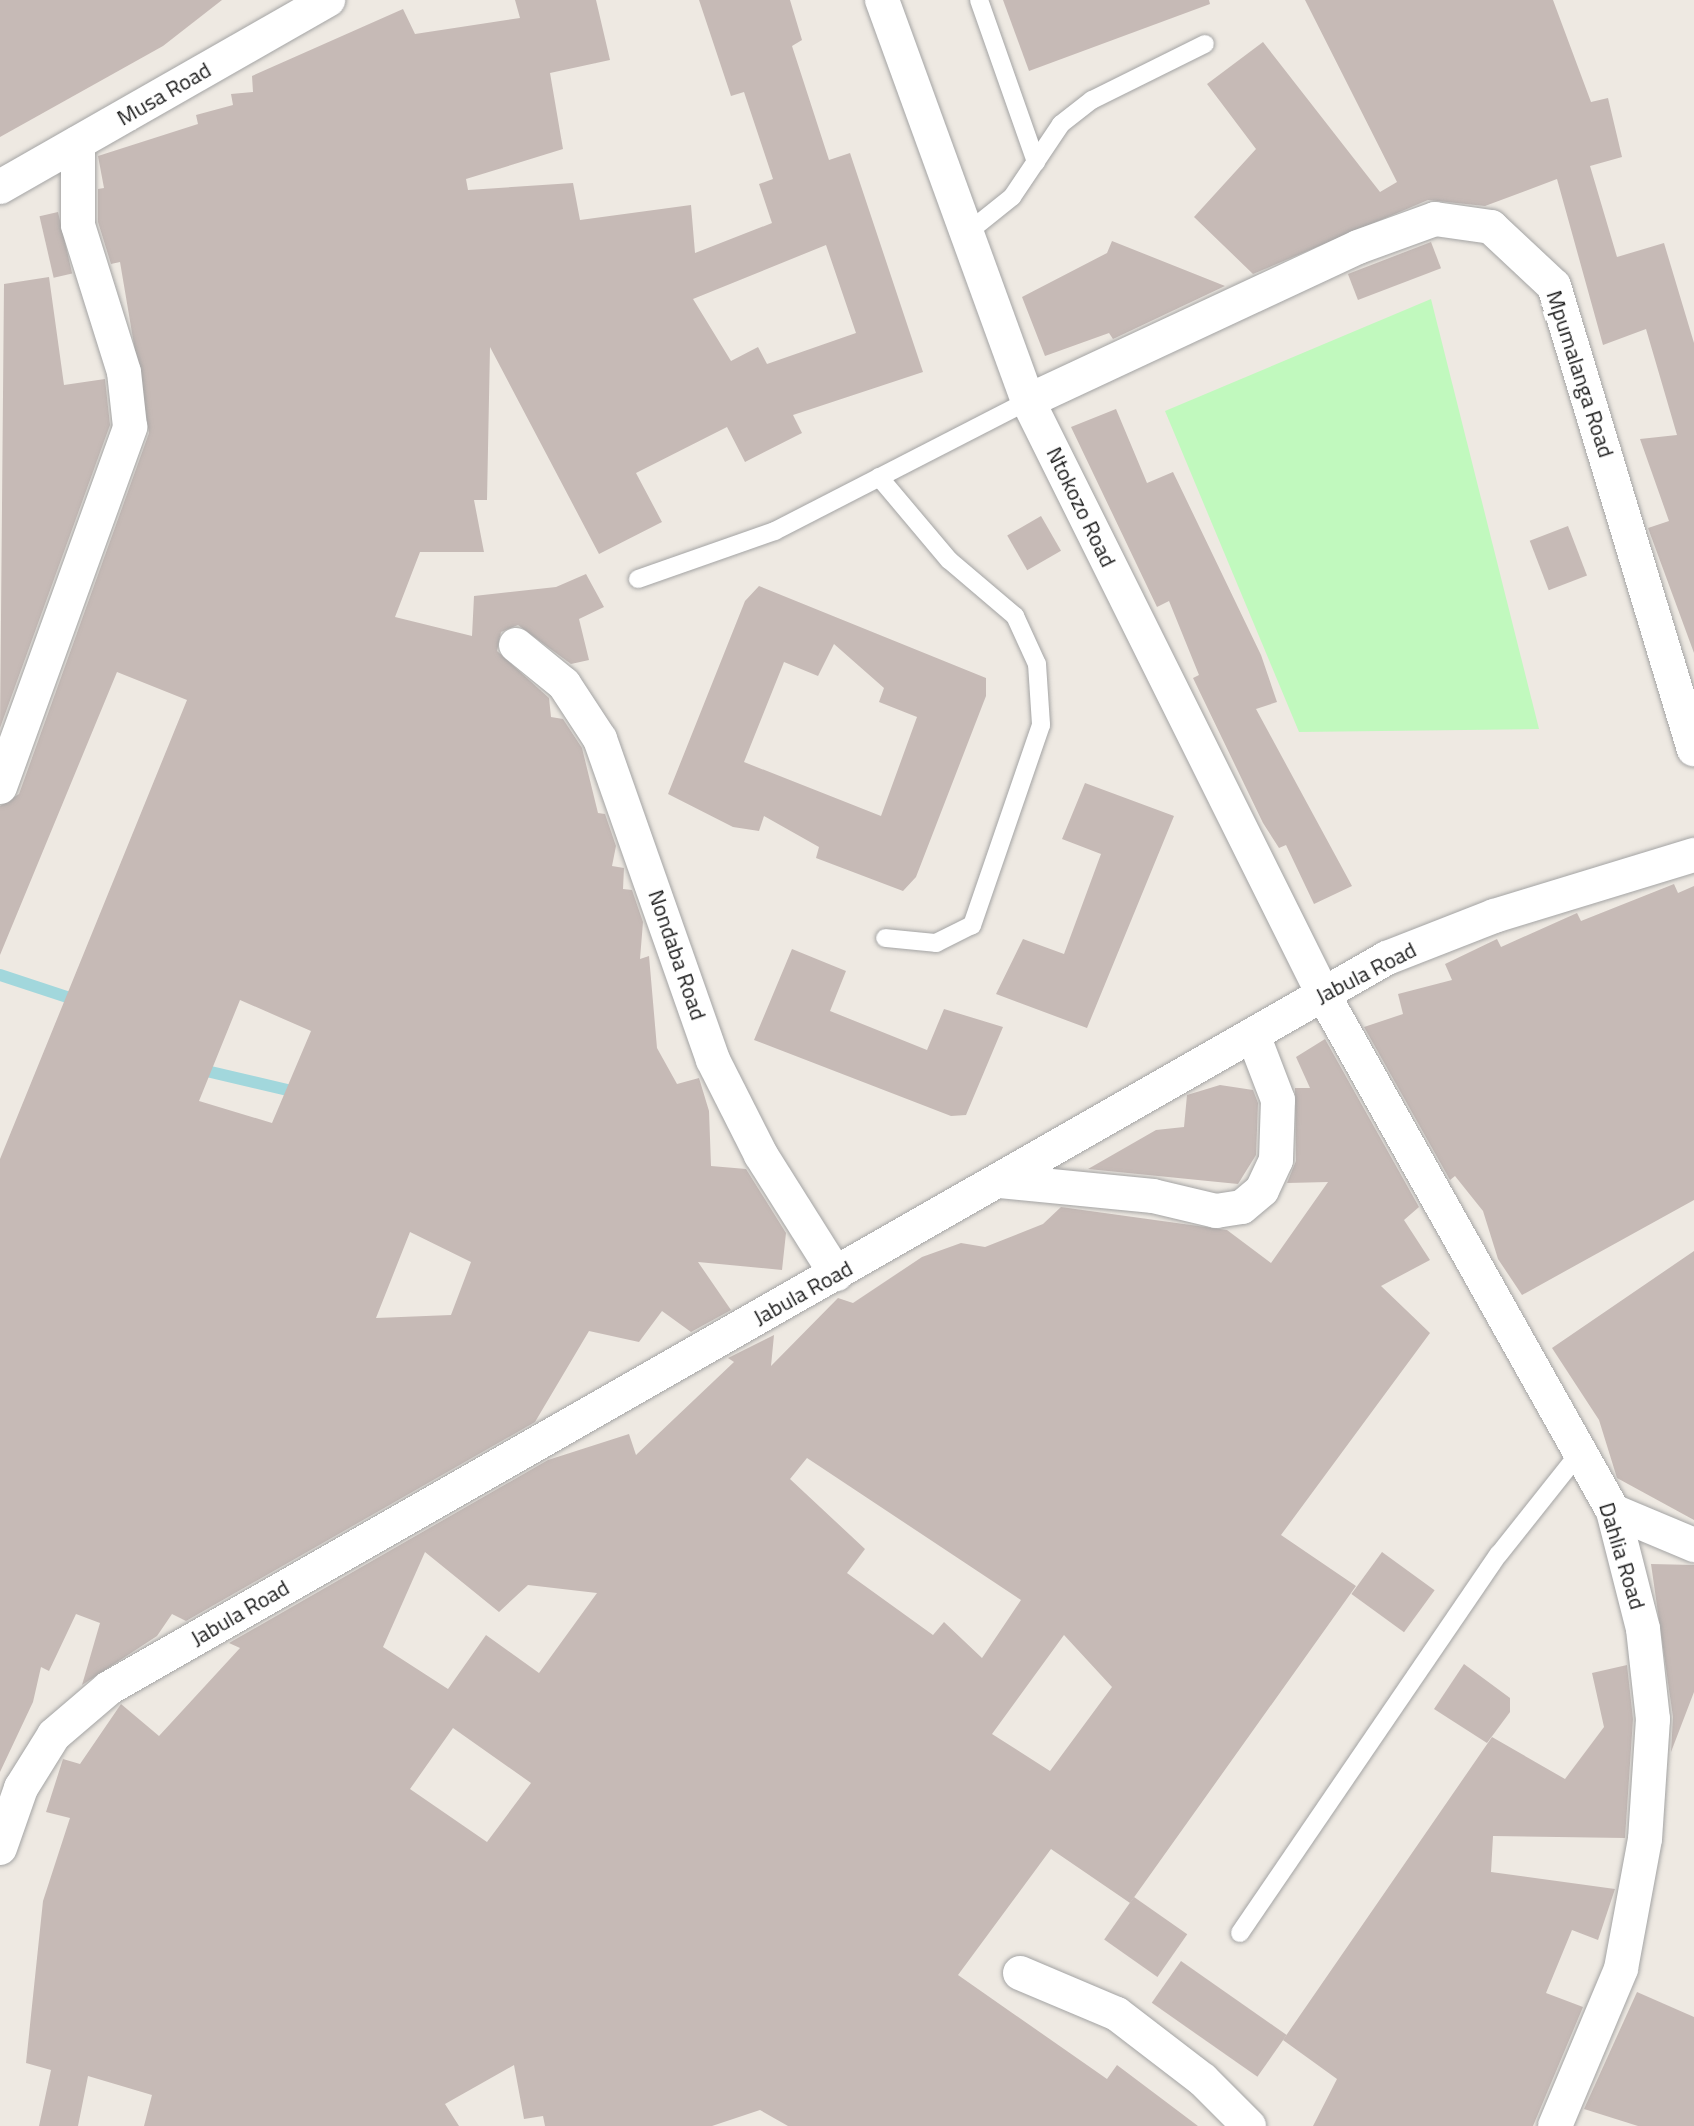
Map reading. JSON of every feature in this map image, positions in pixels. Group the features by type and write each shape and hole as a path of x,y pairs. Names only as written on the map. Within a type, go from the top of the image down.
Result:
{"street":[{"name":"Musa Road","path":"0,187 328,0"},
{"name":"Ntokozo Road","path":"882,0 1028,401 1323,994"},
{"path":"0,787 130,427 124,372 78,225 78,143"},
{"name":"Mpumalanga Road","path":"1028,401 1358,247 1435,219 1491,227 1554,286 1694,749"},
{"name":"Nondaba Road","path":"516,645 564,684 600,739 713,1060 761,1155 836,1274"},
{"name":"Jabula Road","path":"0,1844 21,1788 54,1735 109,1688 1387,958 1494,916 1694,855"},
{"name":"Dahlia Road","path":"1323,994 1613,1511 1643,1629 1651,1704 1645,1839 1621,1969 1555,2126"},
{"path":"1000,1181 1153,1196 1216,1211 1242,1207 1262,1190 1276,1160 1278,1100 1253,1035"},
{"path":"1613,1511 1694,1545"},
{"path":"1020,1973 1117,2014 1203,2080 1249,2126"}],"lane":[{"path":"979,0 1036,162"},
{"path":"967,233 1012,197 1061,124 1092,100 1205,44"},
{"path":"638,579 775,531 1028,401"},
{"path":"879,477 949,560 1015,616 1037,664 1041,725 972,925 936,943 885,938"},
{"path":"1240,1933 1499,1554 1580,1452"}],"green space":[{"path":"1431,299 1539,729 1299,732 1165,411"}],"building":[{"path":"0,0 222,0 163,46 0,137"},
{"path":"515,0 596,0 610,60 550,73 563,149 466,179 468,190 573,183 580,220 691,205 695,253 772,223 759,184 773,179 744,92 731,96 699,0 790,0 802,40 792,46 829,160 850,153 923,372 793,415 802,433 745,462 727,427 636,473 662,522 599,554 490,347 487,500 474,500 484,552 420,552 395,617 472,636 474,596 556,587 586,574 604,607 579,619 589,660 571,664 518,625 501,632 497,651 549,698 551,717 563,719 582,748 598,813 605,814 616,846 612,866 624,868 623,889 632,890 643,922 640,959 649,956 657,1048 677,1084 699,1078 709,1111 711,1166 746,1169 786,1233 782,1270 698,1262 731,1310 691,1332 662,1311 639,1342 589,1331 535,1422 186,1621 172,1614 157,1636 82,1685 100,1623 76,1614 49,1671 41,1667 33,1702 0,1772 0,1159 187,700 117,672 0,955 0,806 19,794 149,433 120,262 111,264 98,222 98,189 104,188 98,156 198,124 196,115 233,105 231,94 253,92 252,76 403,9 415,34 520,18","holes":["826,245 856,333 767,364 758,347 731,361 693,299","240,1000 311,1031 272,1123 199,1101","410,1232 471,1262 451,1315 376,1318"]},
{"path":"1003,0 1209,0 1210,4 1029,71"},
{"path":"1305,0 1553,0 1591,102 1608,98 1622,157 1590,166 1617,257 1664,243 1694,343 1694,653 1648,528 1669,521 1640,439 1677,435 1646,329 1603,345 1557,179 1485,206 1428,200 1253,274 1194,217 1256,149 1207,84 1263,42 1380,192 1397,182"},
{"path":"58,212 72,273 54,278 39,216"},
{"path":"1112,241 1225,286 1113,339 1109,333 1045,356 1022,297 1107,253"},
{"path":"1431,242 1441,268 1358,300 1348,274"},
{"path":"49,277 64,385 105,379 110,425 0,728 4,284"},
{"path":"1116,409 1147,483 1173,472 1261,655 1277,702 1256,709 1352,886 1314,904 1286,845 1279,848 1263,823 1193,678 1199,675 1169,601 1157,607 1071,427"},
{"path":"1041,516 1061,551 1027,570 1007,536"},
{"path":"1568,526 1587,575 1549,590 1530,541"},
{"path":"759,586 986,678 986,696 916,877 903,891 816,858 819,847 764,816 759,831 733,827 668,794 745,601","holes":["834,644 884,688 879,702 917,717 881,816 744,762 784,662 818,676"]},
{"path":"1085,783 1174,816 1087,1028 996,994 1023,939 1064,954 1101,854 1062,839"},
{"path":"1674,884 1678,893 1694,886 1694,1200 1522,1295 1498,1259 1483,1211 1455,1176 1450,1180 1364,1027 1403,1014 1398,994 1452,980 1445,964 1497,939 1501,947 1577,913 1581,921"},
{"path":"792,949 846,971 830,1011 927,1050 944,1009 1003,1027 966,1115 951,1116 754,1040"},
{"path":"1325,1039 1419,1207 1404,1220 1430,1260 1381,1286 1430,1333 1281,1535 1356,1586 1130,1903 1051,1849 958,1975 1107,2079 1117,2065 1198,2126 788,2126 760,2110 712,2126 545,2126 543,2116 524,2119 514,2065 445,2104 459,2126 144,2126 152,2095 88,2076 78,2126 39,2126 51,2070 26,2063 43,1901 70,1818 46,1812 63,1759 80,1764 121,1704 159,1736 240,1648 229,1643 548,1460 629,1434 636,1455 734,1362 728,1358 774,1335 771,1366 838,1298 853,1303 922,1257 961,1243 985,1247 1043,1224 1061,1207 1227,1230 1271,1263 1328,1182 1287,1183 1296,1161 1295,1088 1310,1088 1296,1057","holes":["807,1458 1021,1600 982,1658 944,1622 933,1635 847,1573 865,1549 790,1479","425,1552 499,1612 528,1585 597,1593 539,1673 486,1635 448,1689 383,1647","1064,1635 1112,1687 1050,1771 992,1734","453,1728 531,1783 487,1842 410,1789"]},
{"path":"1220,1085 1253,1090 1258,1103 1256,1155 1238,1184 1088,1169 1156,1130 1184,1127 1187,1095"},
{"path":"1694,1251 1694,1520 1617,1478 1599,1420 1552,1348"},
{"path":"1382,1552 1435,1590 1404,1632 1351,1594"},
{"path":"1651,1564 1694,1565 1694,1692 1671,1752 1673,1717"},
{"path":"1464,1664 1510,1698 1510,1712 1487,1743 1434,1709"},
{"path":"1627,1665 1633,1719 1625,1838 1493,1836 1491,1872 1615,1889 1598,1940 1572,1930 1546,1993 1583,2007 1533,2126 1313,2126 1337,2079 1283,2040 1492,1737 1565,1779 1604,1727 1592,1673"},
{"path":"1134,1897 1187,1934 1157,1977 1104,1940"},
{"path":"1181,1961 1287,2035 1257,2077 1152,2003"},
{"path":"1637,1992 1694,2017 1694,2126 1638,2126 1584,2109"}],"waterway":[{"path":"0,975 82,1002"},
{"path":"198,1069 300,1093"}]}
